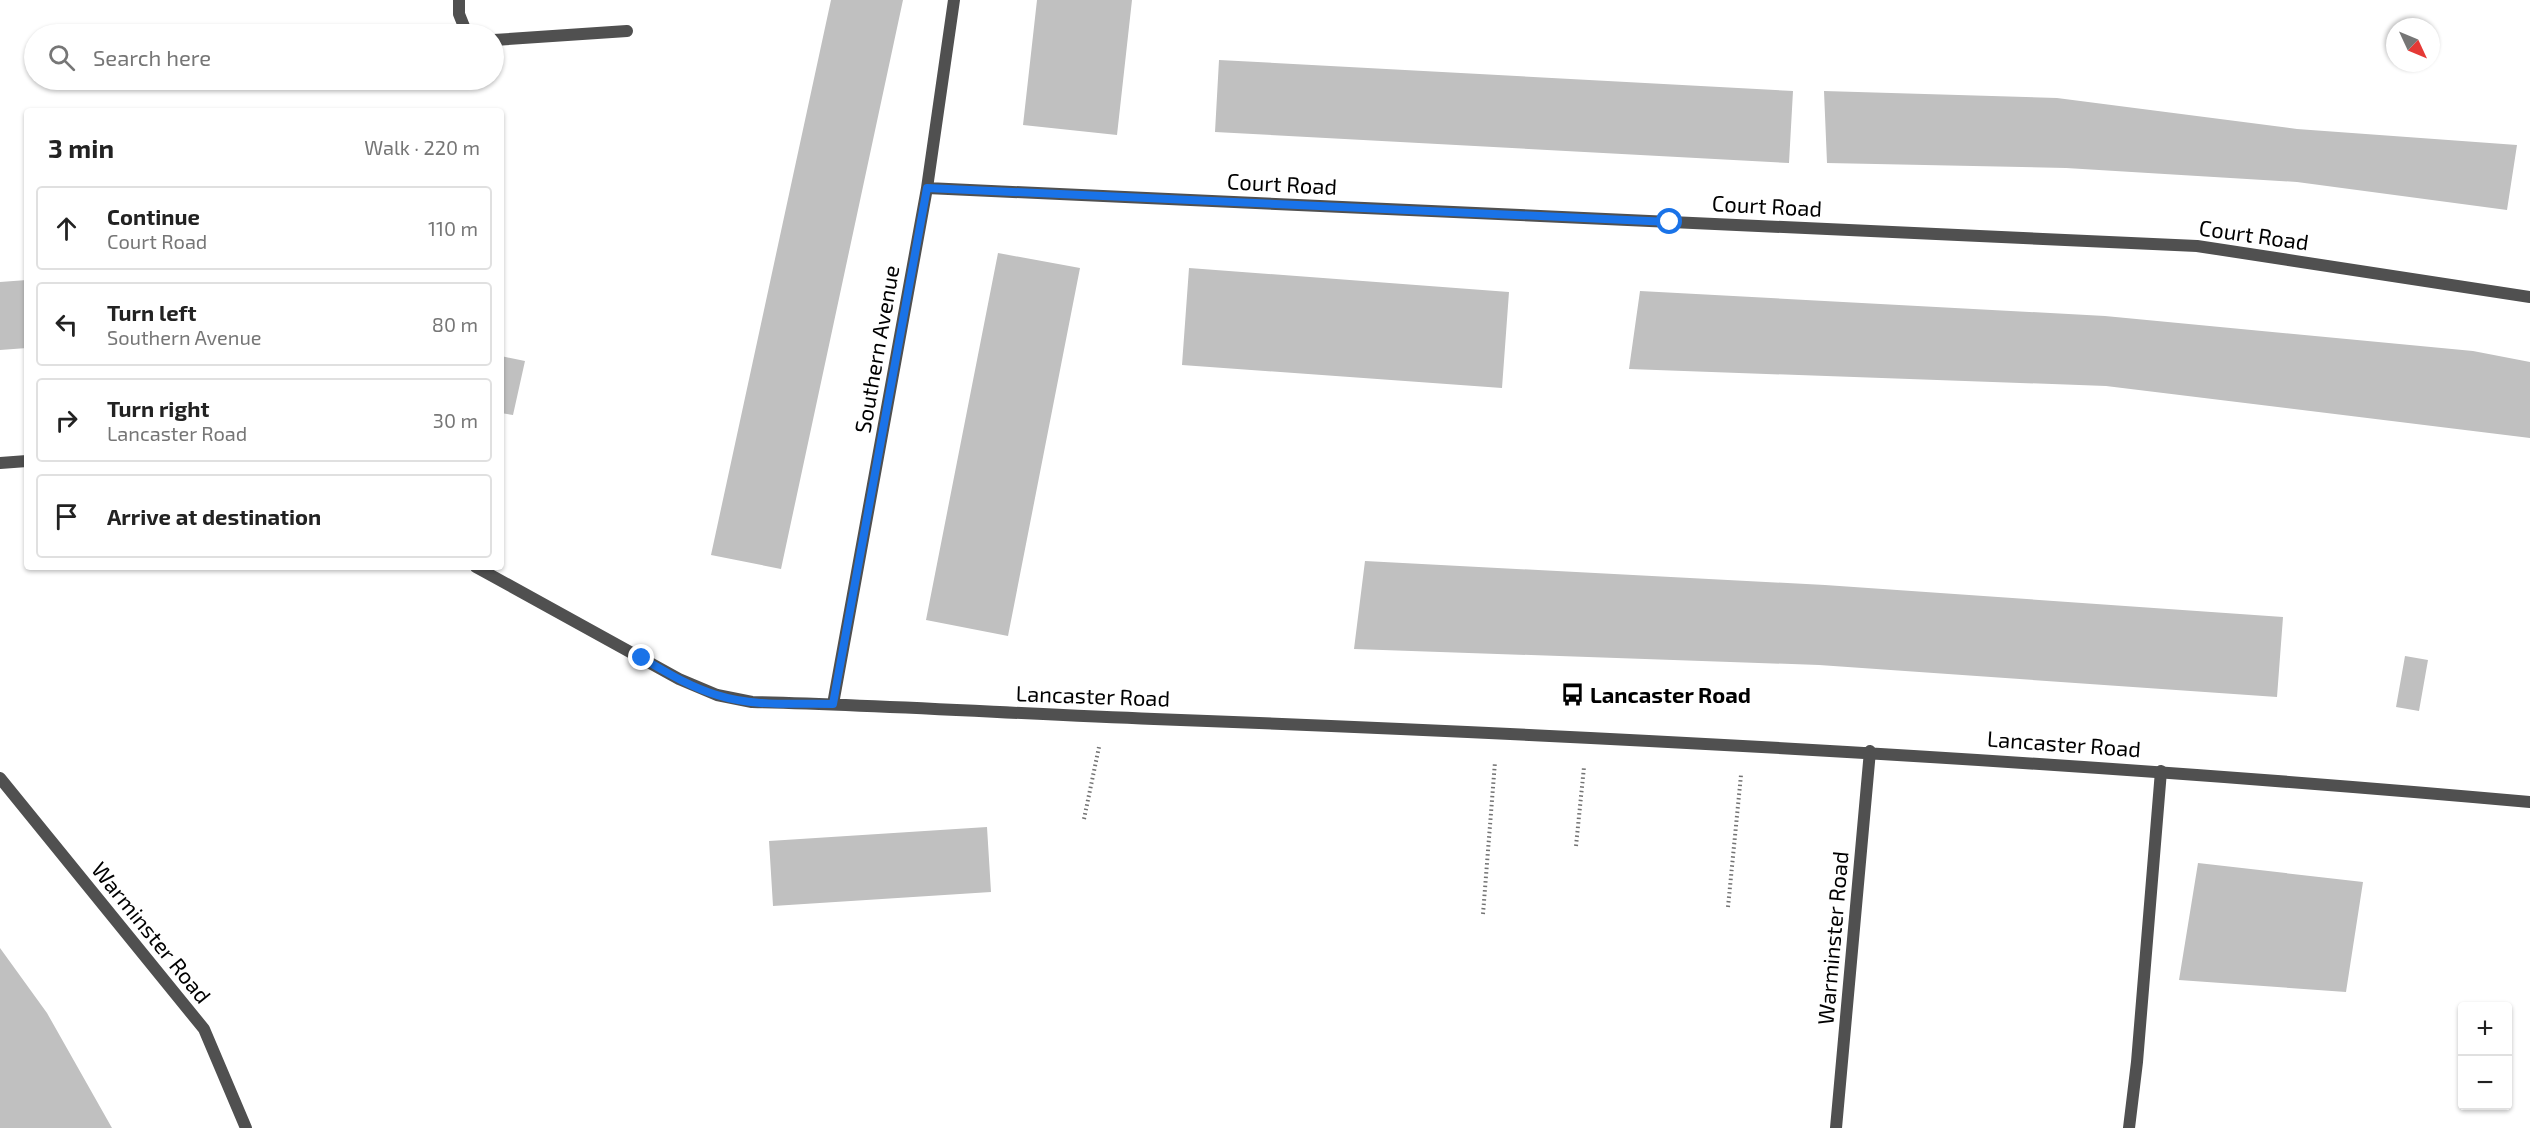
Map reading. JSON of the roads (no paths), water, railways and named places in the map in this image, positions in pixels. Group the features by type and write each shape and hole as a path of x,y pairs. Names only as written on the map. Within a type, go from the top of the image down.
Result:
{"street":[{"path":"459,0 459,14 463,24"},
{"name":"Southern Avenue","path":"833,704 927,188 954,0"},
{"path":"504,38 627,31"},
{"name":"Court Road","path":"927,188 2197,246 2530,297"},
{"path":"0,463 24,460"},
{"name":"Lancaster Road","path":"481,570 679,679 717,695 752,702 1497,731 1870,751 2161,771 2530,802"},
{"name":"Warminster Road","path":"1836,1128 1870,751"},
{"path":"2129,1128 2161,771"},
{"name":"Warminster Road","path":"0,778 204,1029 246,1128"}],"place":[{"name":"Lancaster Road","path":"1572,694"}]}
